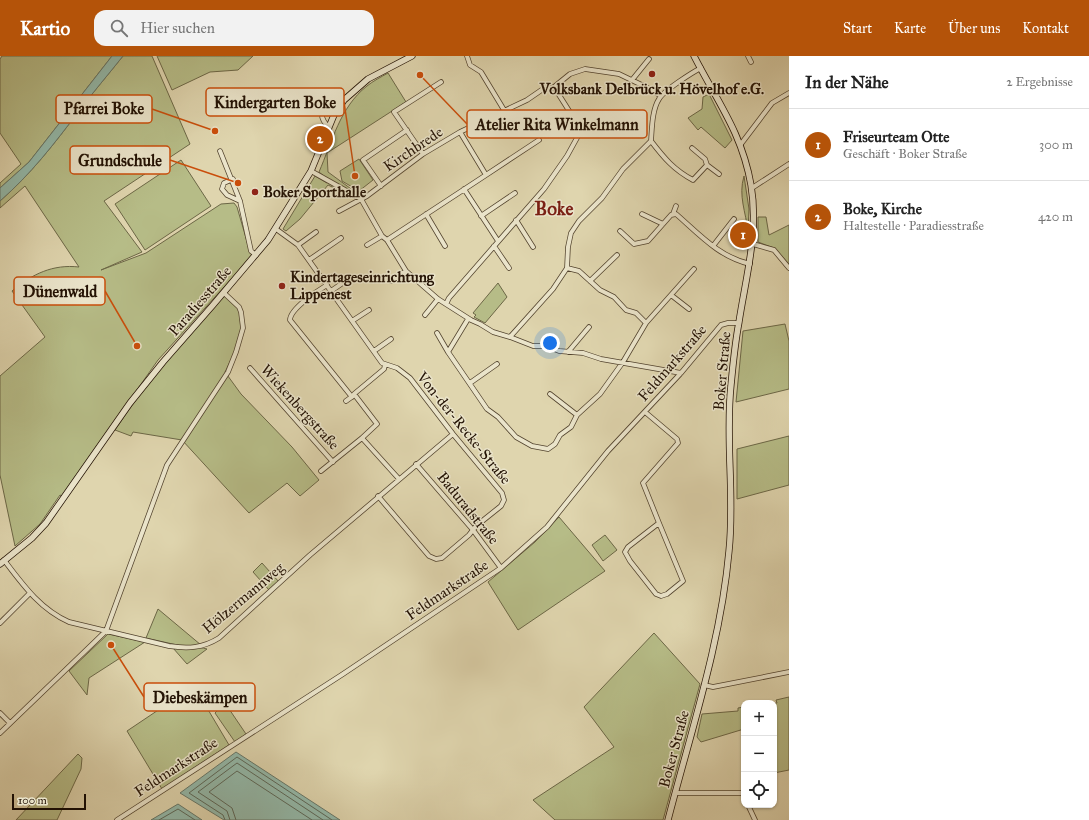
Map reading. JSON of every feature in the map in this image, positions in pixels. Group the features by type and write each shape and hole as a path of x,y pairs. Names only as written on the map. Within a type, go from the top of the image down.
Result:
{"main road":[{"name":"Paradiesstraße","path":"2,562 32,538 46,523 130,403 163,362 256,255 276,229 311,171 334,115 344,100 372,76 412,56"},
{"name":"Boker Straße","path":"668,820 704,685 721,611 730,549 730,388 738,323 753,244 754,216 752,188 741,144 725,111 694,56"},
{"name":"Boker Straße","path":"699,56 701,68"}],"street":[{"path":"467,56 470,65 481,72 504,110"},
{"path":"748,56 751,62"},
{"path":"632,80 649,59"},
{"path":"510,337 553,290 567,268 568,247 571,233 579,221 602,198 623,169 651,141 653,119 661,96 687,76 701,68"},
{"name":"Kirchbrede","path":"339,211 381,186 423,154 460,132 527,100 543,89 554,87 570,74 585,69 619,74 661,96"},
{"path":"423,154 394,112 441,82"},
{"path":"554,87 573,117 583,127"},
{"path":"741,144 772,103 789,93"},
{"path":"298,96 319,104 323,108 322,115 324,123 329,127"},
{"path":"446,304 448,298 551,180 583,127 603,116"},
{"path":"381,186 363,160 407,130"},
{"path":"460,132 486,175"},
{"path":"387,240 539,140"},
{"path":"651,141 667,163 679,173 693,180 707,165"},
{"path":"692,148 707,165 719,174"},
{"path":"220,151 233,179 240,201 251,251 256,255"},
{"path":"752,188 789,164"},
{"path":"311,171 361,199 382,236 387,240 406,271 438,300 468,319 493,332 533,346 546,346 558,351 681,373"},
{"path":"233,179 224,183 222,189 227,195 240,201"},
{"path":"464,190 498,241"},
{"path":"481,216 515,193"},
{"path":"620,231 634,244 648,241 662,224 673,214 676,206"},
{"path":"426,214 445,246"},
{"path":"642,214 662,224"},
{"path":"673,214 676,214 713,246 733,260 750,264"},
{"path":"713,246 734,219"},
{"path":"516,220 533,247"},
{"name":"Von-der-Recke-Straße","path":"276,229 298,245 385,365 397,368 410,378 453,434 504,496 501,506 473,530"},
{"path":"298,245 316,232"},
{"path":"368,245 382,236"},
{"path":"309,260 341,238"},
{"path":"753,244 774,250 789,268"},
{"path":"494,246 509,268"},
{"path":"590,281 617,255"},
{"path":"567,268 578,271 600,290 614,297 626,310 636,313 646,323"},
{"path":"437,333 448,352 487,409 498,417 516,437 532,446 541,449 548,449 555,444 560,436 571,427 577,415 600,394 623,362 646,323 694,269"},
{"path":"391,281 406,271"},
{"path":"331,291 347,280"},
{"path":"327,285 303,303 292,314 290,320 353,395"},
{"path":"0,733 106,631 167,465 228,372 236,352 243,328 241,312 239,307 224,293"},
{"path":"671,294 689,309"},
{"path":"425,315 438,300"},
{"path":"352,321 369,310"},
{"path":"448,352 468,319"},
{"name":"Feldmarkstraße","path":"117,820 343,674 501,568 548,527 608,451 681,373 722,325 728,323 738,323"},
{"path":"568,352 589,327"},
{"path":"374,351 391,339"},
{"path":"470,383 497,364"},
{"path":"346,401 384,369 385,365"},
{"name":"Wiekenbergstraße","path":"250,368 333,462"},
{"path":"550,394 577,415"},
{"name":"Wiekenbergstraße","path":"321,471 377,424 353,395"},
{"path":"645,412 676,439 678,443 644,483 683,581 667,594 662,596 656,594 634,567 625,552 628,547 659,523"},
{"name":"Hölzermannweg","path":"2,562 30,594 57,616 70,622 185,648 203,646 219,638 378,496 453,434"},
{"name":"Wiekenbergstraße","path":"362,438 399,480"},
{"name":"Baduradstraße","path":"416,464 473,530 501,568"},
{"path":"378,496 429,556 436,559 442,558 473,530"},
{"path":"0,623 30,594"},
{"path":"704,685 713,687 789,672"},
{"path":"0,713 10,723"},
{"path":"675,793 741,793"},
{"path":"749,808 755,820"}],"green space":[{"path":"2,56 112,56 29,162 0,188 0,183 21,164 0,133 0,59"},
{"path":"123,56 152,56 190,144 104,201 142,252 101,270 146,253 221,204 234,203 237,207 250,252 253,255 158,360 62,496 60,495 40,524 15,546 0,475 0,376 45,337 12,291 35,275 43,272 60,267 79,267 25,186 0,208 0,201 42,158"},
{"path":"157,56 253,56 238,70 210,72 172,90"},
{"path":"388,73 406,102 327,153 328,172 358,194 353,197 328,185 300,219 286,231 283,229 315,176 327,183 325,177 319,172 338,126 343,115 350,104 367,86"},
{"path":"709,94 732,140 725,148 701,127 698,130 688,118 702,109 703,97"},
{"path":"359,159 373,180 359,191 342,181 340,171"},
{"path":"181,160 211,206 145,250 115,204"},
{"path":"744,176 749,209 748,232 742,197 742,183"},
{"path":"758,217 766,217 769,235 789,225 789,264 774,248 758,242"},
{"path":"498,283 507,297 485,323 474,317 476,315 473,313"},
{"path":"225,295 240,312 242,326 238,343 225,372 241,394 292,447 319,480 300,496 287,483 249,513 182,440 133,432 131,436 115,430 140,394 181,344"},
{"path":"785,324 789,341 789,389 736,402 743,331"},
{"path":"789,436 789,485 737,499 737,449"},
{"path":"559,517 605,571 518,630 488,582 535,542"},
{"path":"605,535 617,550 603,561 592,545"},
{"path":"262,563 279,582 269,590 253,572"},
{"path":"158,609 201,645 186,647 146,638"},
{"path":"654,633 700,684 663,820 555,820 533,800 614,747 584,707"},
{"path":"108,634 145,642 89,678 87,695 69,671"},
{"path":"173,648 199,648 207,649 187,664"},
{"path":"194,686 229,745 162,789 127,731"},
{"path":"789,697 789,770 777,772 777,700"},
{"path":"225,703 246,734 235,742 215,713"},
{"path":"738,708 741,708 741,730 701,742 697,737 702,714 738,711"},
{"path":"78,754 82,758 81,769 57,820 16,820"}],"water":[{"path":"112,56 123,56 42,158 0,201 0,188 29,162"},
{"path":"236,752 340,820 224,820 180,793"},
{"path":"178,804 202,820 151,820"}],"place":[{"name":"Volksbank Delbrück u. Hövelhof e.G.","path":"652,74"},
{"name":"Atelier Rita Winkelmann","path":"420,75"},
{"name":"Pfarrei Boke","path":"215,131"},
{"name":"Boke, Kirche","path":"320,139"},
{"name":"Kindergarten Boke","path":"355,176"},
{"name":"Grundschule","path":"238,183"},
{"name":"Boker Sporthalle","path":"255,192"},
{"name":"Friseurteam Otte","path":"743,235"},
{"name":"Kindertageseinrichtung Lippenest","path":"282,286"},
{"name":"Dünenwald","path":"137,346"},
{"name":"Diebeskämpen","path":"111,645"}],"district":[{"name":"Boke","path":"554,208"}]}
